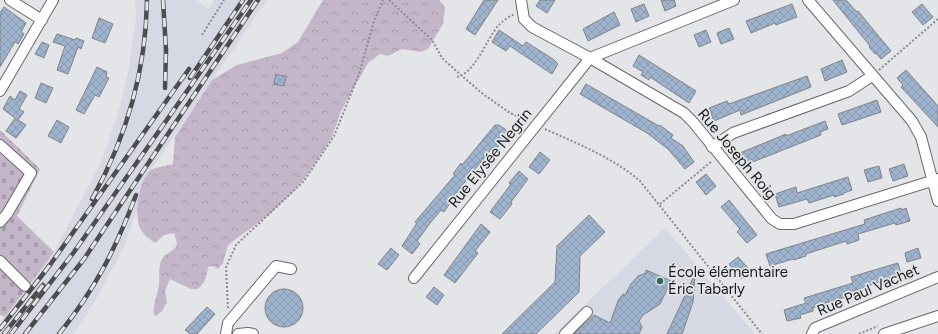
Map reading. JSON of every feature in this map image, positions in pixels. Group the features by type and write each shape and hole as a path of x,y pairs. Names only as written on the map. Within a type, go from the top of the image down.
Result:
{"street":[{"path":"10,0 42,20"},
{"path":"0,91 53,0"},
{"path":"590,58 734,0"},
{"path":"808,0 912,121 921,137 935,180 938,201"},
{"name":"Rue Joseph Roig","path":"521,4 524,18 532,27 590,58 684,113 772,219 780,224 794,224 935,180"},
{"name":"Rue Elysée Negrin","path":"414,278 590,58"},
{"path":"716,151 733,134 849,91 872,76"},
{"path":"0,145 31,173 2,215"},
{"path":"0,261 24,286"},
{"path":"226,334 228,323 276,266 291,269"},
{"name":"Rue Paul Vachet","path":"812,334 815,328 938,277"},
{"path":"565,334 587,312"},
{"path":"884,334 938,316"},
{"path":"238,334 248,332 253,334"}],"path":[{"path":"202,35 224,0"},
{"path":"228,323 226,267 236,245 304,181 334,136 359,74 374,21 383,0"},
{"path":"389,0 432,40 442,58 483,94 505,109 624,167 640,181 660,204 762,334"},
{"path":"457,78 462,76 479,56 499,25 521,4"},
{"path":"872,76 938,19"},
{"path":"660,204 716,151"}],"shaded area":[{"path":"135,0 195,0 208,9 214,0 267,0 151,170 124,247 94,303 73,334 0,334 0,322 54,252 101,162 118,114 129,68 136,17"},
{"name":"École élémentaire Éric Tabarly","path":"665,228 755,334 554,334"}],"green space":[{"path":"323,0 439,0 445,7 443,24 428,49 421,52 402,49 388,56 380,54 368,63 341,111 332,137 308,174 295,190 271,213 228,245 223,263 218,269 213,266 208,267 205,280 197,289 191,289 170,279 165,291 167,302 162,311 156,316 154,315 161,262 164,256 174,249 177,244 174,233 164,235 155,243 141,230 137,208 143,181 151,170 173,164 175,137 212,80 237,65 282,53 298,42"},
{"path":"0,130 40,169 17,216 54,252 5,317 0,315"}],"building":[{"path":"484,0 498,0 475,35 466,29"},
{"path":"540,0 555,0 547,13 536,6"},
{"path":"661,0 674,0 676,6 665,11"},
{"path":"833,0 846,0 857,12 858,11 891,51 881,59 876,53 875,54"},
{"path":"644,4 649,16 636,22 631,9"},
{"path":"792,4 797,17 776,25 775,23 751,33 746,21"},
{"path":"922,4 933,17 923,25 912,12"},
{"path":"4,7 26,23 21,32 24,34 18,44 15,42 0,67 0,13"},
{"path":"614,12 620,25 588,41 583,29"},
{"path":"99,18 113,24 105,43 92,38"},
{"path":"729,28 734,39 721,44 717,33"},
{"path":"499,30 523,46 526,42 553,59 558,64 552,74 510,46 506,51 492,42"},
{"path":"706,30 711,42 699,47 694,35"},
{"path":"57,34 75,40 76,38 84,41 81,49 78,47 68,74 57,70 65,46 53,42"},
{"path":"42,42 49,45 44,58 35,54"},
{"path":"639,55 696,91 689,103 650,77 649,80 641,75 643,72 633,66"},
{"path":"842,60 847,72 825,81 821,69"},
{"path":"97,67 107,72 106,77 109,78 99,97 95,95 84,114 76,110"},
{"path":"906,70 938,106 938,127 901,87 903,85 897,78"},
{"path":"276,74 286,77 284,86 274,84"},
{"path":"807,76 811,87 741,115 740,110 714,121 709,108 727,101 729,104"},
{"path":"41,83 53,88 46,103 35,98"},
{"path":"586,84 659,126 660,125 673,135 671,138 683,146 694,162 685,169 668,149 647,133 580,94"},
{"path":"20,91 27,95 19,109 24,112 18,120 26,125 16,138 6,131 15,118 3,109 10,96 15,100"},
{"path":"877,100 881,112 842,125 838,114"},
{"path":"57,120 69,127 61,143 48,136"},
{"path":"825,121 828,129 820,132 821,135 745,165 740,153 786,134 786,136"},
{"path":"495,125 499,125 509,132 498,147 494,149 492,148 460,188 444,212 441,210 431,222 417,241 420,244 412,254 402,246 417,223 415,222 455,175 453,174 461,163 462,165"},
{"path":"540,152 550,160 539,174 529,167"},
{"path":"904,164 908,176 893,181 889,169"},
{"path":"879,166 882,178 868,182 864,170"},
{"path":"519,171 528,179 511,202 512,204 500,219 490,212 511,184 509,183"},
{"path":"706,174 716,186 706,195 696,182"},
{"path":"848,177 852,190 844,194 834,197 834,195 809,203 807,199 779,207 775,194 796,187 797,193"},
{"path":"729,200 757,235 747,243 737,232 740,229 721,207"},
{"path":"901,208 902,210 906,208 910,221 896,225 895,223 858,234 859,240 847,244 846,241 806,254 806,256 794,260 793,259 770,266 766,254 865,224 864,220"},
{"path":"589,215 605,232 580,256 579,292 536,334 502,334 555,282 557,246"},
{"path":"481,224 490,232 475,251 478,253 455,283 444,275"},
{"path":"391,248 399,255 387,270 378,264"},
{"path":"918,248 921,258 907,262 905,253"},
{"path":"738,257 751,271 741,279 729,264"},
{"path":"898,263 901,274 844,294 845,297 820,305 813,308 813,311 800,315 801,318 787,321 784,310 806,303 804,298 853,283 851,277"},
{"path":"646,270 671,281 660,304 643,315 639,321 642,327 639,334 574,334 594,315 610,323 618,301 623,294 625,295 631,284 638,276 646,273"},
{"path":"695,274 693,302 682,334 667,334"},
{"path":"434,287 444,295 437,305 426,297"},
{"path":"284,289 297,295 303,308 297,321 284,327 271,321 265,308 271,295"},
{"path":"207,307 215,314 197,334 190,334 185,330"}],"railway":[{"path":"92,199 115,152 132,103 143,52 147,0"},
{"path":"163,0 166,50 165,88"},
{"path":"190,78 243,0"},
{"path":"11,334 74,252 251,0"},
{"path":"25,334 84,259 258,0"},
{"path":"0,329 50,265 189,69"},
{"path":"59,334 84,301 104,268 136,195"},
{"path":"4,334 43,285"}],"place":[{"name":"École élémentaire Éric Tabarly","path":"660,281"}]}
